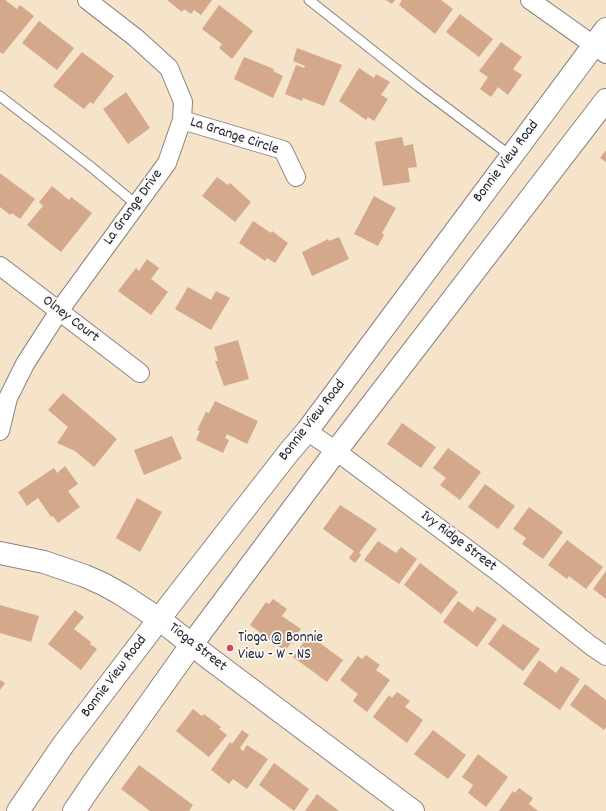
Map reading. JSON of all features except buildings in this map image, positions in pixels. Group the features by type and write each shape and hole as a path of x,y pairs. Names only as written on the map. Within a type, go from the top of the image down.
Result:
{"main road":[{"name":"Bonnie View Road","path":"18,811 63,745 159,619 307,430 512,156 602,43"},
{"path":"74,811 192,644 336,451 606,100"},
{"name":"Tioga Street","path":"0,553 44,562 85,576 121,594 159,619 413,811"}],"street":[{"name":"La Grange Drive","path":"0,431 8,398 25,364 59,311 167,163 182,120 183,102 169,68 136,38 87,0"},
{"path":"530,0 602,43"},
{"name":"La Grange Circle","path":"182,120 283,150 296,177"},
{"name":"Olney Court","path":"0,266 140,374"},
{"name":"Ivy Ridge Street","path":"307,430 502,575 606,656"}],"lane":[{"path":"309,0 419,87 512,156"},
{"path":"0,96 84,161 137,205"}],"place":[{"name":"Tioga @ Bonnie View - W - NS","path":"230,648"}]}
